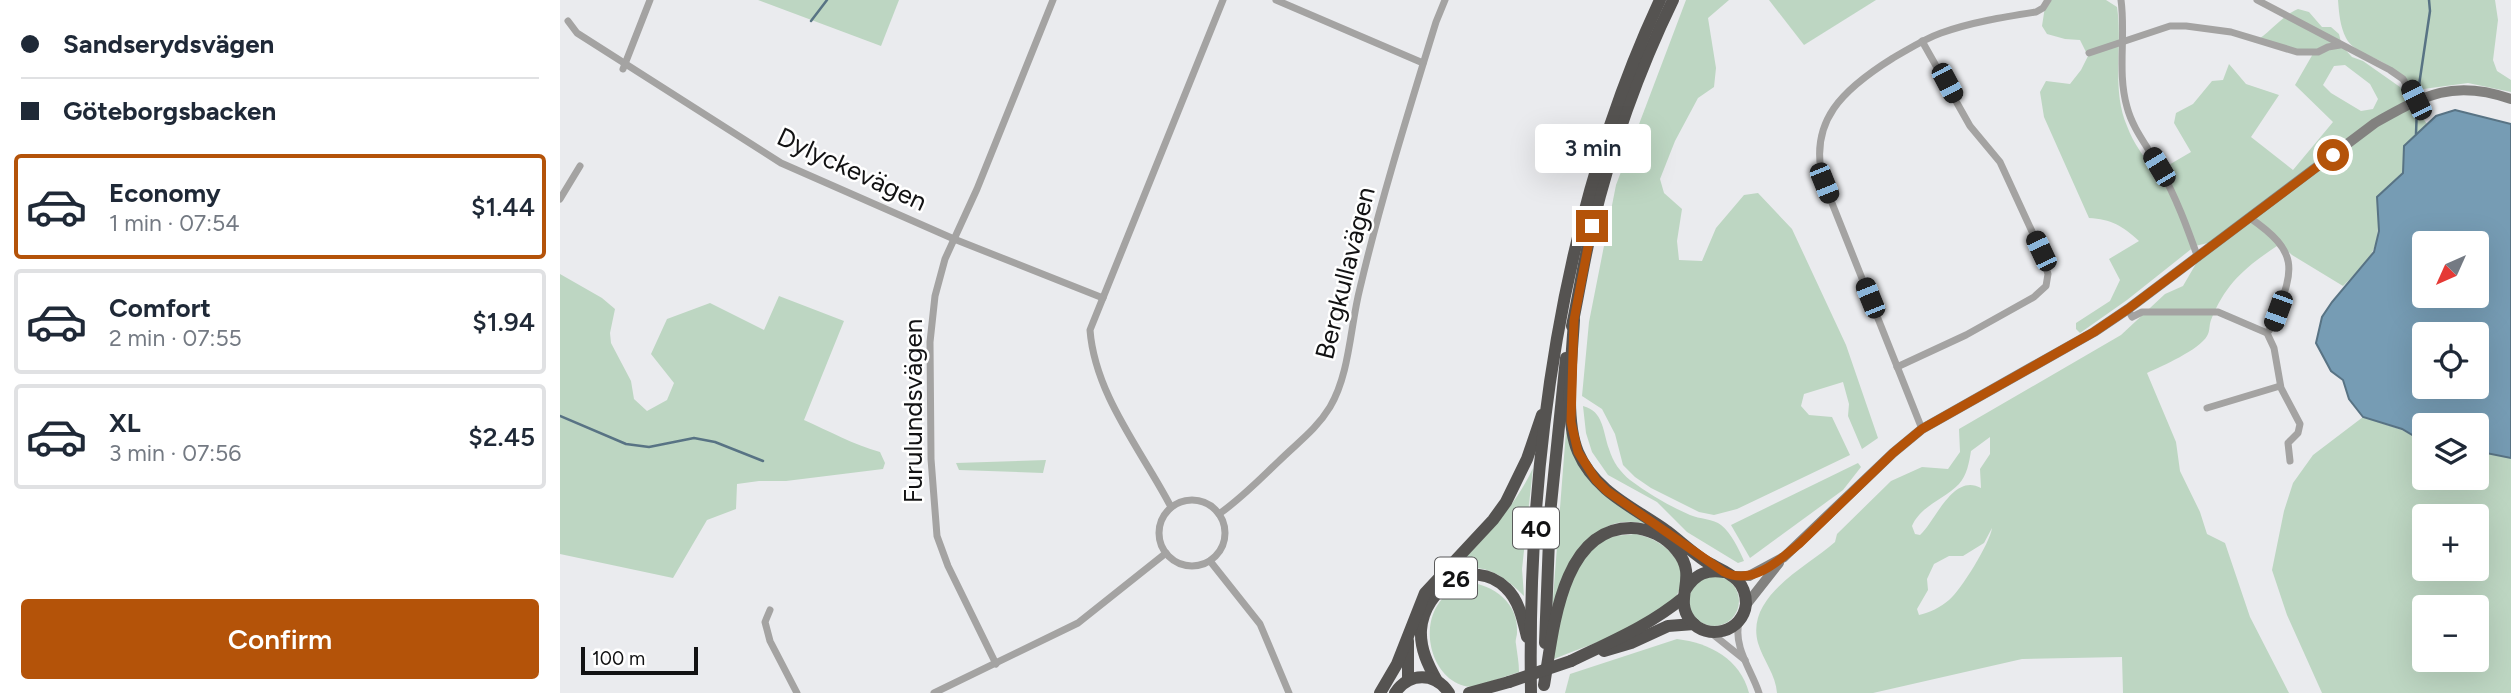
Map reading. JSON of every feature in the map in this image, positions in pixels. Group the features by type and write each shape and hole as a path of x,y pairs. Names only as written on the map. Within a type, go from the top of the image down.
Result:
{"highway":[{"name":"40","path":"1530,648 1539,481 1551,388 1574,255 1597,172 1637,52 1660,0"},
{"name":"40","path":"1544,689 1552,490 1563,374 1592,226 1612,156 1647,58 1673,0"},
{"path":"1544,689 1554,627 1568,577 1582,552 1598,537 1616,529 1646,530 1673,546 1688,573 1685,593 1687,616 1694,624 1710,632 1727,630 1740,619 1746,605 1743,589 1728,574 1624,504 1596,480 1586,466 1578,452 1571,422 1574,320"},
{"path":"1380,693 1397,664 1418,606 1429,587 1507,502 1527,459 1551,388"},
{"path":"1571,661 1658,618 1685,593 1697,576 1705,572 1728,574"},
{"name":"26","path":"1451,692 1437,681 1424,654 1421,631 1423,619 1440,591 1458,577 1479,575 1499,582 1507,589 1520,611 1530,648 1531,693"},
{"path":"1469,693 1498,687 1627,644 1668,626 1694,624"},
{"path":"1408,680 1409,634"},
{"path":"1395,693 1408,680 1423,677 1437,681"}],"street":[{"path":"624,66 650,0"},
{"name":"Furulundsvägen","path":"996,664 942,552 937,536 930,439 930,342 935,296 945,259 977,189 1053,0"},
{"path":"1171,508 1107,393 1092,351 1090,330 1223,0"},
{"path":"1276,0 1423,63"},
{"name":"Bergkullavägen","path":"1219,514 1261,480 1279,460 1312,432 1331,405 1342,374 1359,289 1423,63 1445,0"},
{"path":"1922,429 1824,183 1819,156 1825,124 1842,96 1874,70 1922,41 1959,27 2036,12 2043,8 2048,0"},
{"path":"2121,0 2123,90 2128,110 2174,196 2198,258"},
{"path":"2257,0 2397,75 2409,87 2416,100"},
{"name":"Dylyckevägen","path":"568,21 577,33 624,66 781,163 954,239 1103,298"},
{"path":"2089,53 2170,26 2231,32 2297,52 2318,52 2340,45"},
{"path":"1897,367 1966,335 2026,302 2046,286 2048,274 2041,251 2000,162 1970,126 1922,41"},
{"path":"1746,605 1784,557 1893,453 1922,429 2083,338 2128,309 2375,123 2416,100 2452,90 2474,90 2511,99"},
{"path":"560,199 580,166"},
{"path":"2250,218 2276,238 2289,260 2290,271 2272,327 2267,333"},
{"path":"2128,309 2132,317 2142,312 2218,312 2267,333 2274,348 2280,386 2300,424 2298,433 2288,443 2290,461"},
{"path":"2207,408 2280,386"},
{"path":"1202,501 1219,514 1225,539 1220,551 1210,561 1186,566 1166,553 1159,537 1161,521 1171,508 1180,502 1202,501"},
{"path":"934,693 1078,623 1166,553"},
{"path":"1728,574 1749,576 1784,557"},
{"path":"1210,561 1261,624 1289,693"},
{"path":"770,610 765,622 770,641 797,693"},
{"path":"1740,619 1738,630 1745,660 1759,693"},
{"path":"1710,632 1745,660"}],"green space":[{"path":"758,0 899,0 881,46"},
{"path":"1686,0 1729,0 1708,18 1716,68 1714,87 1698,98 1675,141 1660,179 1664,193 1682,209 1677,241 1679,260 1702,261 1716,228 1744,195 1758,193 1792,229 1846,345 1878,438 1862,449 1848,416 1849,404 1843,382 1804,394 1801,406 1809,415 1832,417 1850,455 1737,509 1714,515 1699,512 1635,477 1623,465 1615,434 1602,409 1582,396 1589,322 1616,185"},
{"path":"1769,0 1876,0 1804,45"},
{"path":"2046,0 2106,0 2117,7 2118,82 2122,112 2133,138 2155,173 2191,152 2174,123 2176,113 2193,104 2212,81 2223,80 2229,64 2246,84 2279,95 2251,137 2293,170 2333,122 2295,85 2314,52 2254,42 2298,9 2309,12 2322,27 2331,27 2339,34 2342,46 2352,57 2363,61 2400,87 2427,124 2404,146 2403,173 2377,197 2378,227 2375,247 2364,264 2343,286 2292,255 2280,244 2239,276 2223,295 2203,341 2180,357 2147,373 2176,442 2180,471 2200,512 2207,534 2225,543 2250,617 2289,693 2123,693 2122,657 2022,659 1873,693 1777,693 1758,643 1756,626 1769,597 1781,584 1835,542 1837,534 1891,481 1922,467 1948,469 1960,452 1959,429 2121,335 2165,294 2183,286 2208,243 2195,246 2080,333 2076,329 2076,323 2110,301 2120,280 2109,259 2139,241 2116,224 2089,218 2044,117 2040,92 2046,81 2070,84 2088,56 2080,40 2047,34 2042,26","holes":["2345,65 2370,84 2378,99 2373,109 2361,111 2323,85 2334,66","1990,437 1990,454 1980,469 1981,488 1971,485 1953,492 1926,529 1920,535 1915,534 1912,526 1921,513 1953,490 1962,480 1971,451","1992,528 1981,555 1954,595 1939,607 1919,615 1917,609 1928,590 1927,579 1934,564 1949,556 1963,556 1984,543"]},
{"path":"2338,0 2495,0 2498,20 2493,60 2497,71 2511,80 2511,92 2468,83 2416,90 2387,65 2349,43 2341,24"},
{"path":"560,274 602,298 615,309 610,333 611,343 631,381 634,399 647,411 667,400 674,383 651,354 667,319 710,303 764,330 779,296 844,321 804,420 880,452 885,463 883,469 737,484 736,509 707,520 673,578 560,554"},
{"path":"1583,406 1599,418 1613,458 1626,477 1674,508 1721,525 1737,546 1744,561 1738,563 1687,532 1657,502 1608,475 1592,452 1586,433"},
{"path":"2363,417 2412,435 2412,490 2489,490 2489,454 2511,458 2511,693 2322,693 2287,615 2272,570 2284,511 2293,483 2313,455"},
{"path":"1566,431 1583,473 1596,488 1647,524 1627,522 1610,525 1596,534 1575,561 1552,611"},
{"path":"1046,460 1043,473 959,470 956,463"},
{"path":"1858,463 1861,467 1843,490 1750,558 1731,525"},
{"path":"1533,468 1522,569 1524,596 1493,572 1476,568 1455,569 1508,509"},
{"path":"1636,534 1661,544 1679,564 1682,579 1674,599 1661,611 1632,627 1554,659 1562,609 1575,573 1584,558 1609,538"},
{"path":"1714,576 1732,583 1739,601 1732,619 1714,626 1696,619 1689,601 1696,583"},
{"path":"1467,582 1486,587 1503,597 1517,622 1519,672 1474,687 1461,685 1441,669 1434,657 1430,631 1432,618 1440,602"},
{"path":"1677,639 1701,644 1722,655 1739,671 1749,693 1565,693 1570,674"}],"water":[{"path":"2455,110 2511,124 2511,458 2489,454 2489,413 2412,413 2412,435 2402,429 2363,417 2349,399 2343,380 2331,371 2316,343 2322,317 2374,252 2379,231 2377,197 2403,173 2404,146 2436,116"}],"waterway":[{"path":"811,21 827,0"},
{"path":"2418,92 2430,11 2429,0"},
{"path":"2416,134 2417,106"},
{"path":"560,416 626,444 649,447 694,438 715,442 763,461"}],"route":[{"path":"1592,226 1574,320 1571,422 1578,452 1596,480 1624,504 1669,532 1704,560 1732,576 1743,577 1756,574 1784,557 1893,453 1922,429 2094,332 2333,155"}]}
